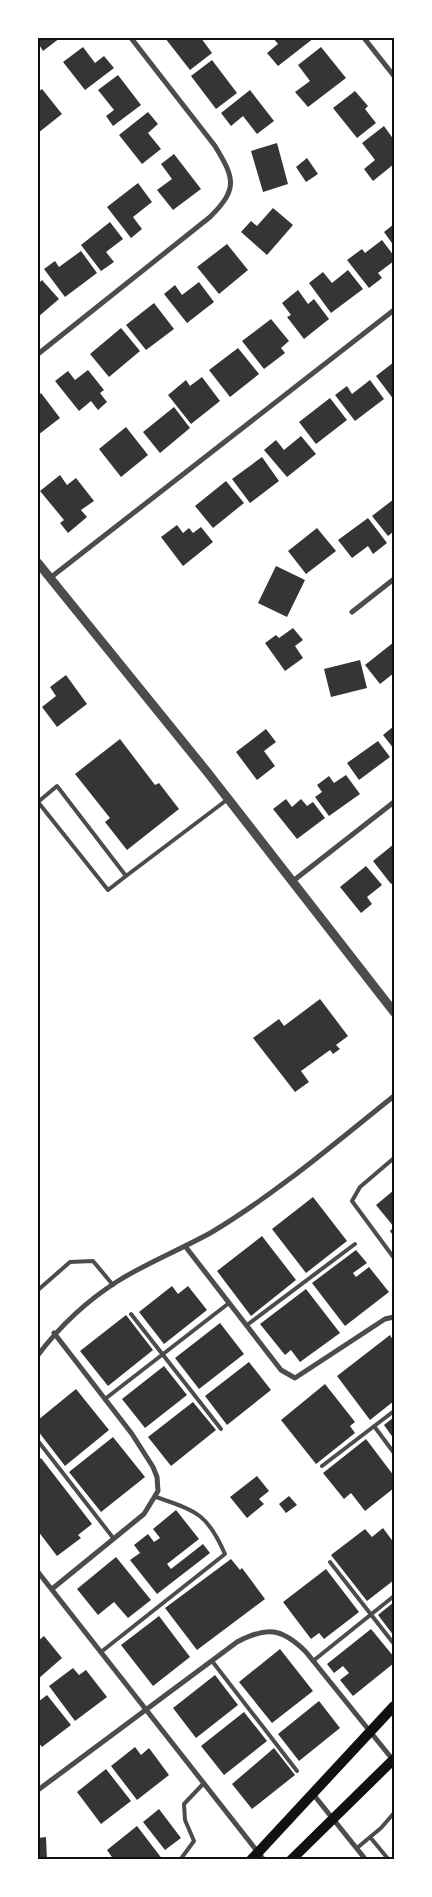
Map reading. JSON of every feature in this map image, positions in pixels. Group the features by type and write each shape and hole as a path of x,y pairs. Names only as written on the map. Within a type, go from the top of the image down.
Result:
{"main road":[{"path":"258,1857 394,1706"},
{"path":"291,1860 394,1759"}],"street":[{"path":"38,354 210,217 230,194 231,181 226,164 215,146 131,38"},
{"path":"364,38 394,76"},
{"path":"49,578 394,310"},
{"path":"38,562 293,880 394,1012"},
{"path":"352,612 394,579"},
{"path":"293,880 394,802"},
{"path":"38,1354 54,1333 112,1285 185,1246 255,1204 394,1096"},
{"path":"185,1246 281,1370 295,1378 385,1319 394,1317"},
{"path":"52,1589 144,1514 158,1491 157,1477 153,1467 105,1399 54,1333"},
{"path":"38,1572 204,1784 258,1857"},
{"path":"38,1790 212,1661 254,1633 267,1631 291,1638 313,1661 394,1759"},
{"path":"313,1794 366,1860"}],"lane":[{"path":"126,876 57,786 38,802 108,890 228,799"},
{"path":"394,1158 360,1187 352,1201 394,1258"},
{"path":"247,1325 354,1244"},
{"path":"38,1290 70,1262 94,1261 112,1285"},
{"path":"105,1399 229,1303"},
{"path":"131,1314 221,1429"},
{"path":"322,1466 394,1411"},
{"path":"374,1426 394,1453"},
{"path":"38,1441 114,1539"},
{"path":"101,1652 225,1554 217,1536 203,1516 156,1497"},
{"path":"330,1562 394,1644"},
{"path":"313,1661 394,1596"},
{"path":"212,1661 297,1771"},
{"path":"180,1860 194,1841 185,1820 184,1804 204,1784"},
{"path":"357,1848 394,1813"},
{"path":"370,1837 389,1860"}],"building":[{"path":"38,38 60,38 43,51 38,43"},
{"path":"165,38 201,38 212,53 190,70"},
{"path":"273,38 314,38 278,66 267,53 278,44"},
{"path":"83,47 95,63 104,56 114,68 85,90 63,62"},
{"path":"321,47 346,78 308,107 295,92 310,81 298,65"},
{"path":"212,60 237,93 216,109 191,76"},
{"path":"118,75 141,105 113,126 106,116 114,110 98,90"},
{"path":"42,89 62,114 38,133 38,92"},
{"path":"250,90 274,121 257,134 243,116 231,126 221,113"},
{"path":"355,91 368,106 365,109 376,123 357,138 333,108"},
{"path":"148,112 158,124 148,133 161,149 142,164 119,135"},
{"path":"384,126 394,140 394,164 373,181 364,169 375,160 362,143"},
{"path":"277,143 288,184 263,192 251,151"},
{"path":"174,154 201,189 173,210 157,190 172,179 161,164"},
{"path":"307,158 318,174 306,182 296,167"},
{"path":"138,183 152,202 133,217 142,229 131,238 107,207"},
{"path":"273,208 293,225 267,255 241,232 251,221 257,226"},
{"path":"110,222 123,239 106,252 114,262 101,271 81,245"},
{"path":"394,224 394,246 384,232"},
{"path":"382,240 394,256 394,261 378,273 382,278 369,288 347,260 362,249 365,253"},
{"path":"227,244 248,270 219,294 197,267"},
{"path":"81,251 97,273 65,297 44,269 55,261 59,267"},
{"path":"348,270 363,289 331,313 309,283 323,272 332,283"},
{"path":"42,280 59,299 38,317 38,284"},
{"path":"199,282 214,302 187,323 164,294 175,285 182,295"},
{"path":"298,290 308,304 314,299 329,319 304,339 287,317 291,315 282,303"},
{"path":"154,303 174,329 146,350 126,325"},
{"path":"271,319 289,341 281,348 285,353 264,369 242,341"},
{"path":"121,328 140,351 109,377 90,354"},
{"path":"238,348 259,374 230,397 209,370"},
{"path":"394,362 394,400 376,376"},
{"path":"88,370 104,390 100,393 107,402 98,410 91,401 79,411 55,381 68,371 75,380"},
{"path":"202,377 220,401 191,424 168,395 186,380 190,386"},
{"path":"370,380 384,399 355,421 335,395 347,386 352,394"},
{"path":"41,393 60,418 38,435 38,396"},
{"path":"330,398 347,420 316,444 299,422"},
{"path":"174,407 190,428 160,453 143,432"},
{"path":"126,427 148,455 121,477 99,449"},
{"path":"301,436 316,454 287,477 264,450 276,440 284,450"},
{"path":"262,457 279,481 250,503 232,479"},
{"path":"60,475 67,485 76,478 94,501 81,510 87,517 68,533 60,523 64,520 40,491"},
{"path":"226,481 244,503 213,528 195,506"},
{"path":"394,499 394,531 388,536 372,516"},
{"path":"368,518 387,543 373,554 368,546 352,558 338,540"},
{"path":"177,525 183,533 189,528 193,533 201,527 213,542 183,566 161,537"},
{"path":"317,528 336,551 306,574 288,551"},
{"path":"276,566 305,580 287,617 258,603"},
{"path":"293,628 303,640 295,646 303,658 285,671 265,643 276,635 279,638"},
{"path":"394,642 394,673 380,684 365,665"},
{"path":"360,660 367,688 331,697 324,669"},
{"path":"66,675 87,704 57,727 42,707 56,696 50,687"},
{"path":"394,726 394,749 383,735"},
{"path":"266,729 276,742 264,751 275,766 257,780 236,752"},
{"path":"120,739 155,785 159,783 179,809 127,850 105,822 110,818 75,774"},
{"path":"378,741 390,757 359,780 347,763"},
{"path":"346,775 360,794 329,816 315,797 322,792 317,785 329,776 334,783"},
{"path":"286,799 292,807 301,799 307,806 313,802 325,818 297,839 273,809"},
{"path":"394,844 394,882 391,884 373,861"},
{"path":"366,866 382,885 367,897 372,904 361,913 340,887"},
{"path":"320,999 348,1036 336,1045 340,1049 333,1054 330,1050 301,1071 309,1082 295,1092 253,1038 279,1019 284,1026"},
{"path":"394,1190 394,1227 376,1205"},
{"path":"313,1197 347,1241 306,1273 272,1229"},
{"path":"394,1227 394,1237 390,1231"},
{"path":"262,1236 296,1280 251,1316 217,1271"},
{"path":"356,1250 367,1263 353,1273 356,1277 369,1267 389,1292 345,1326 312,1283"},
{"path":"172,1286 178,1294 188,1286 207,1310 164,1344 139,1312"},
{"path":"306,1289 340,1333 300,1362 291,1350 285,1355 260,1324"},
{"path":"126,1315 153,1350 108,1386 80,1351"},
{"path":"220,1323 244,1354 199,1389 175,1358"},
{"path":"390,1335 394,1342 394,1401 370,1420 337,1376"},
{"path":"249,1362 271,1390 227,1425 205,1396"},
{"path":"164,1366 187,1395 145,1428 122,1399"},
{"path":"325,1384 355,1422 350,1426 355,1433 316,1464 281,1420"},
{"path":"76,1389 109,1430 65,1466 38,1431 38,1420"},
{"path":"193,1402 216,1430 171,1466 148,1437"},
{"path":"394,1417 394,1439 384,1425"},
{"path":"113,1437 145,1477 101,1512 69,1472"},
{"path":"366,1439 394,1476 394,1488 365,1511 351,1493 344,1499 323,1473"},
{"path":"41,1458 92,1524 78,1535 81,1538 57,1556 38,1531 38,1461"},
{"path":"257,1476 269,1491 259,1499 264,1504 247,1518 230,1497"},
{"path":"289,1496 297,1505 286,1513 279,1504"},
{"path":"176,1510 199,1539 167,1564 171,1569 203,1544 210,1553 157,1594 130,1560 140,1553 134,1545 148,1534 154,1542 160,1538 153,1529"},
{"path":"383,1528 394,1543 394,1580 367,1601 331,1555 365,1529 372,1537"},
{"path":"116,1557 151,1600 128,1618 114,1602 98,1615 77,1589"},
{"path":"231,1559 240,1570 242,1568 265,1599 197,1650 165,1608"},
{"path":"326,1569 359,1612 324,1639 319,1633 311,1639 283,1602"},
{"path":"394,1602 394,1636 378,1615"},
{"path":"159,1616 190,1657 153,1686 121,1645"},
{"path":"371,1629 394,1657 394,1663 353,1696 340,1680 349,1673 343,1666 334,1673 327,1664"},
{"path":"44,1636 62,1658 38,1679 38,1641"},
{"path":"280,1649 313,1691 272,1723 239,1682"},
{"path":"73,1668 79,1675 86,1670 107,1697 75,1721 49,1686"},
{"path":"215,1675 238,1705 196,1738 173,1708"},
{"path":"47,1695 71,1725 42,1747 38,1742 38,1702"},
{"path":"319,1701 340,1728 299,1761 278,1734"},
{"path":"244,1712 267,1741 224,1775 201,1746"},
{"path":"135,1747 141,1755 149,1748 169,1775 137,1800 111,1766"},
{"path":"274,1748 295,1775 252,1809 232,1784"},
{"path":"106,1769 131,1801 101,1824 77,1792"},
{"path":"159,1809 181,1838 165,1850 143,1822"},
{"path":"137,1826 163,1860 114,1860 107,1850"},
{"path":"46,1837 47,1860 38,1860 38,1838"}]}
